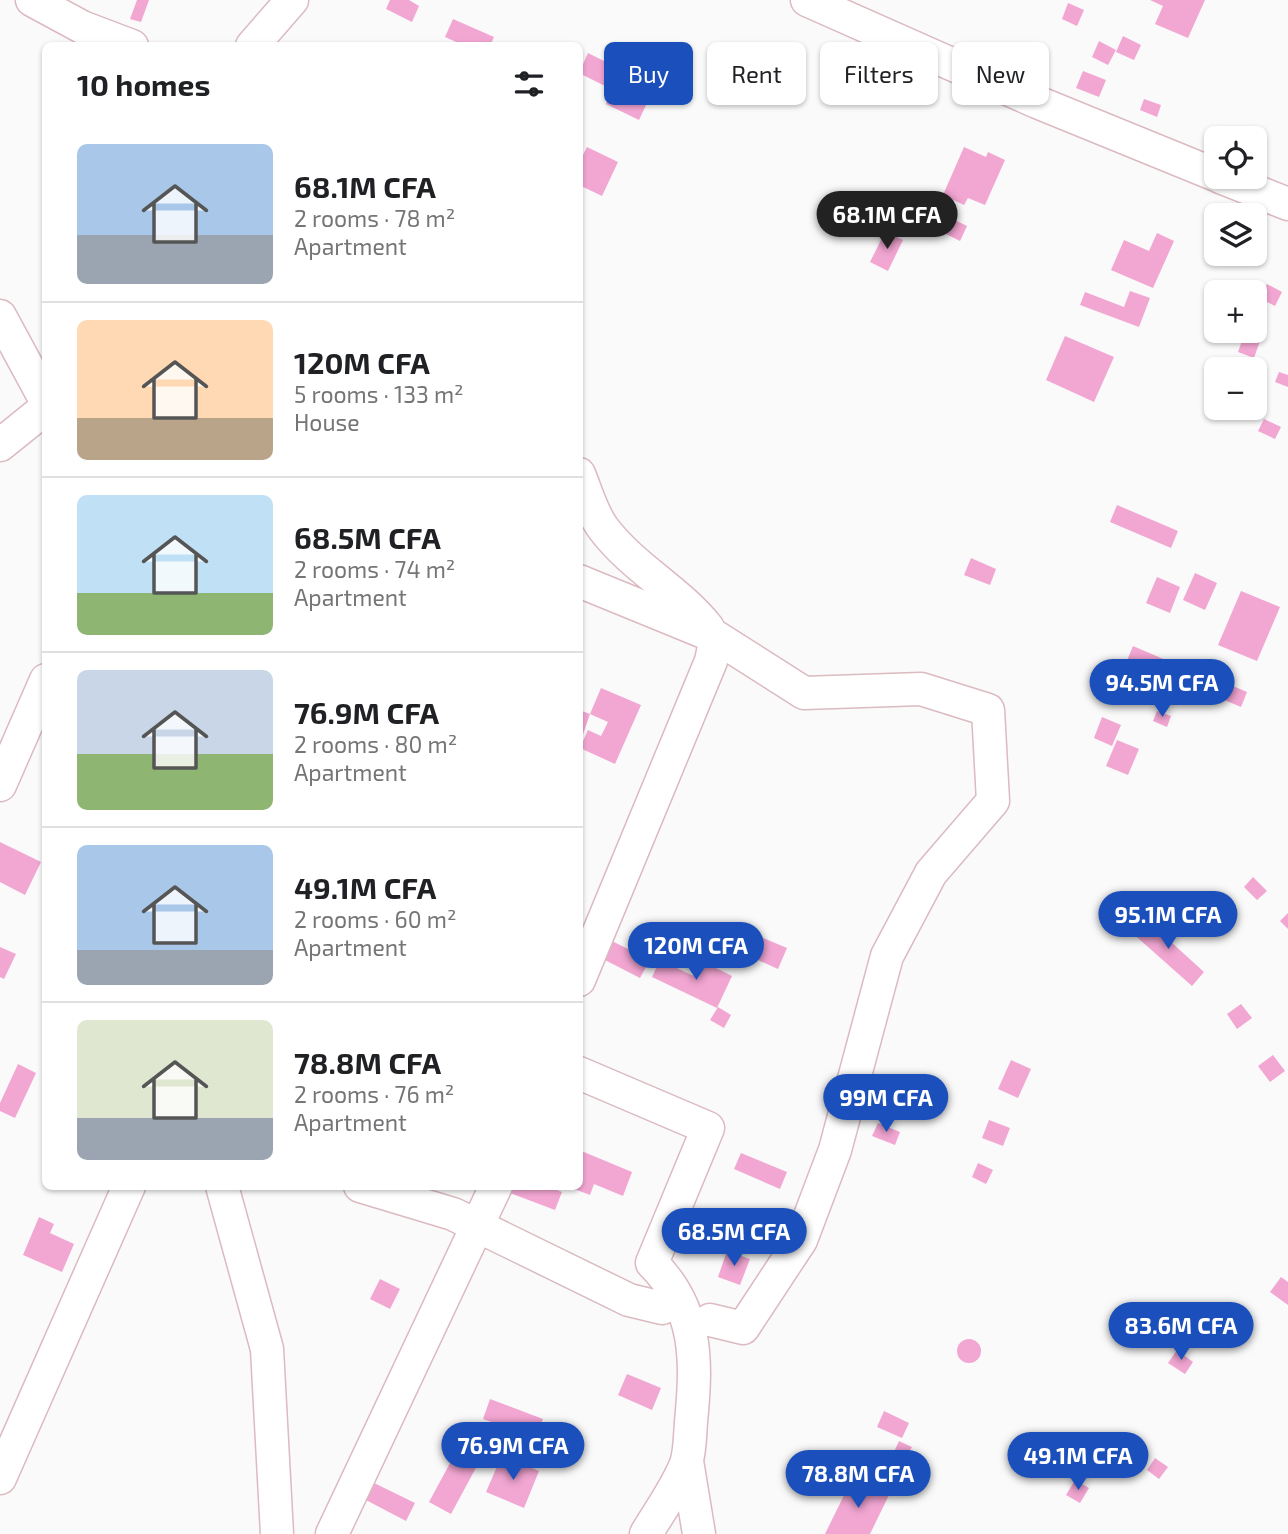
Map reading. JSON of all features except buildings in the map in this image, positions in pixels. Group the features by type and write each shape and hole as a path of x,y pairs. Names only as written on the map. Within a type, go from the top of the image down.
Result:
{"street":[{"path":"32,0 82,27 121,42"},
{"path":"255,42 292,0"},
{"path":"807,0 1037,103 1204,170"},
{"path":"1250,189 1288,204"},
{"path":"0,316 42,394"},
{"path":"0,445 42,411"},
{"path":"583,483 602,526 625,554 696,613 716,637"},
{"path":"583,583 716,637 804,693 921,689 988,710 993,801 932,873 887,956 835,1150 801,1240 743,1328 710,1320"},
{"path":"583,970 710,661 716,637"},
{"path":"0,785 42,689"},
{"path":"583,1075 708,1128 652,1263 667,1278 684,1309 694,1341 694,1391 687,1461 699,1534"},
{"path":"0,1478 127,1190"},
{"path":"223,1190 267,1349 277,1534"},
{"path":"373,1190 453,1214 629,1300 662,1308"},
{"path":"332,1534 494,1190"},
{"path":"646,1534 687,1461"}]}
